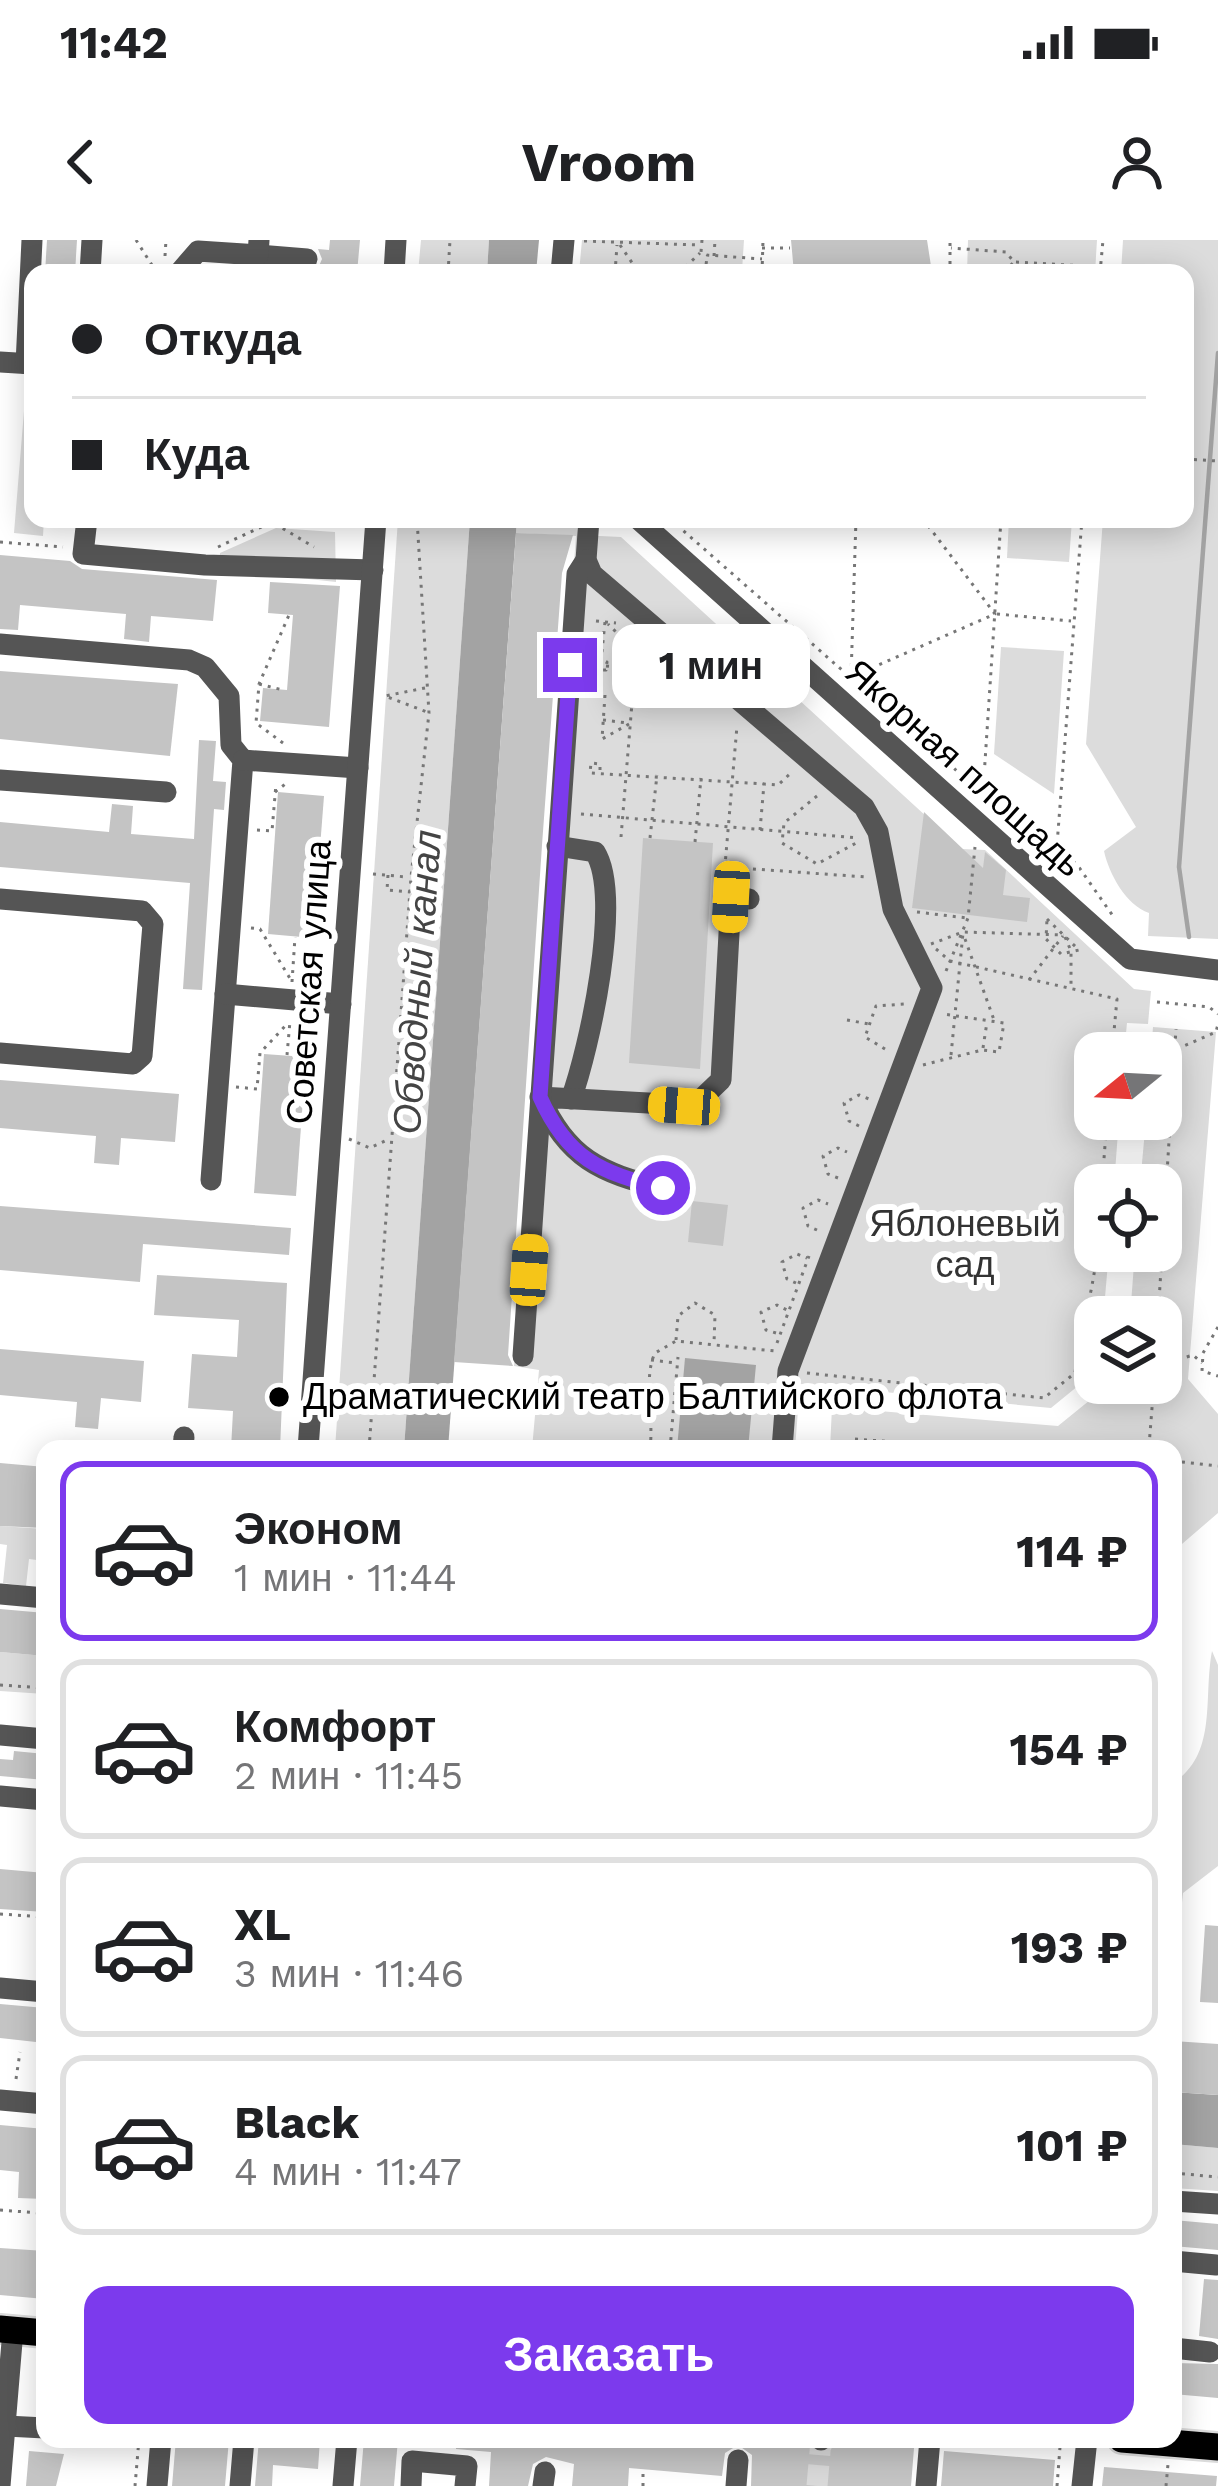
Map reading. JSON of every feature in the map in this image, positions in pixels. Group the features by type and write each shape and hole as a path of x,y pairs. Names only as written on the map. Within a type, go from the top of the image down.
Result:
{"main road":[{"path":"6,2338 36,2333"},
{"path":"6,2338 36,2346"},
{"path":"1182,2429 1218,2432"},
{"path":"1182,2444 1218,2447"}],"street":[{"path":"198,246 259,248 307,257"},
{"path":"86,528 83,554 205,565 373,571"},
{"name":"Советская улица","path":"309,1440 375,528"},
{"path":"588,528 586,560 592,574 874,821 893,909 932,988 782,1361 782,1440"},
{"name":"Якорная площадь","path":"648,528 1108,942 1142,964 1218,970"},
{"path":"524,1356 577,574 586,560"},
{"path":"0,644 189,660 205,667 229,695 231,745 242,760 211,1180"},
{"path":"242,760 358,768"},
{"path":"0,780 166,792"},
{"path":"557,846 595,852 605,883 594,1031 571,1099"},
{"path":"540,1097 684,1106 697,1102 721,1080 740,898"},
{"path":"0,899 142,911 152,924 142,1056 133,1064 0,1052"},
{"path":"225,994 341,1004"},
{"path":"540,1097 566,1146 626,1179 663,1188"},
{"path":"0,1594 36,1597"},
{"path":"0,1735 36,1738"},
{"path":"0,1796 36,1799"},
{"path":"0,1988 36,1991"},
{"path":"0,2100 36,2103"},
{"path":"1182,2202 1218,2204"},
{"path":"1182,2262 1216,2265"},
{"path":"0,2486 6,2338"},
{"path":"1182,2349 1210,2352"},
{"path":"4,2418 36,2426"},
{"path":"158,2486 160,2448"},
{"path":"240,2486 243,2448"},
{"path":"343,2486 346,2448"},
{"path":"926,2486 929,2448"},
{"path":"1082,2486 1086,2448"},
{"path":"736,2486 738,2460"},
{"path":"411,2486 412,2462 467,2466 465,2486"}],"path":[{"path":"578,240 702,248 714,256 761,259"},
{"path":"714,256 715,240"},
{"path":"761,264 763,240"},
{"path":"950,240 950,264"},
{"path":"1006,240 1006,252 1014,262 1036,264"},
{"path":"762,248 790,248"},
{"path":"951,248 1006,252"},
{"path":"998,264 999,251"},
{"path":"203,557 224,540 253,528"},
{"path":"285,528 324,553"},
{"path":"370,1440 411,878 429,713 418,528"},
{"path":"680,528 1056,858 1076,863 1113,916"},
{"path":"851,677 856,528"},
{"path":"930,528 995,614"},
{"path":"983,794 1000,528"},
{"path":"1056,858 1081,528"},
{"path":"851,677 995,614 1074,621"},
{"path":"275,792 311,765 256,723 259,684 289,615"},
{"path":"583,620 622,623"},
{"path":"605,622 604,664 635,669"},
{"path":"605,622 623,639 635,669"},
{"path":"620,838 639,625"},
{"path":"259,684 283,690"},
{"path":"428,688 385,696 429,713"},
{"path":"605,695 602,739 630,723"},
{"path":"739,700 725,867 740,898"},
{"path":"603,720 630,723"},
{"path":"600,770 778,784 807,759"},
{"path":"237,829 272,832 278,762"},
{"path":"650,838 657,775"},
{"path":"695,842 701,778"},
{"path":"817,864 782,843 784,823 834,782"},
{"path":"760,830 764,784"},
{"path":"568,813 867,838"},
{"path":"864,824 867,838"},
{"path":"817,864 867,838"},
{"path":"932,988 950,961 968,918 975,845"},
{"path":"817,864 817,874"},
{"path":"725,867 885,878"},
{"path":"373,874 411,878"},
{"path":"388,875 387,890 410,892"},
{"path":"893,909 968,918"},
{"path":"1071,952 1061,954 1054,947 1046,932 1047,919 1064,935 1071,952 1071,988"},
{"path":"230,926 260,929 292,981"},
{"path":"904,932 931,944 950,961 1117,999 1114,1032"},
{"path":"951,1057 963,932"},
{"path":"963,932 971,966 995,1022"},
{"path":"931,944 963,932 1064,935"},
{"path":"1029,980 1064,935"},
{"path":"958,996 967,997"},
{"path":"1157,1002 1209,1007 1218,1014"},
{"path":"942,1025 945,1015"},
{"path":"847,1020 869,1024"},
{"path":"218,1086 257,1089 260,1053 290,1021"},
{"path":"982,1050 987,1021"},
{"path":"1182,1047 1216,1032 1218,1024"},
{"path":"861,1126 849,1121 844,1103 859,1095 872,1100"},
{"path":"347,1139 370,1148 392,1137"},
{"path":"1159,1296 1169,1140"},
{"path":"840,1179 828,1174 823,1156 838,1148 850,1154"},
{"path":"819,1231 808,1226 803,1208 818,1200 830,1205"},
{"path":"798,1284 787,1280 782,1262 797,1254 808,1259"},
{"path":"651,1440 654,1414 647,1380 651,1360 676,1341 1044,1398 1075,1373 1080,1333 1092,1309 1095,1272"},
{"path":"676,1341 678,1316 695,1303 715,1315 714,1345"},
{"path":"778,1334 766,1330 761,1312 776,1305 787,1310"},
{"path":"1218,1327 1202,1371 1218,1376"},
{"path":"1182,1358 1193,1355 1203,1363"},
{"path":"651,1360 678,1360 671,1440"},
{"path":"1153,1440 1154,1404"},
{"path":"330,1408 372,1413"},
{"path":"654,1414 663,1415"},
{"path":"855,1439 868,1440"},
{"path":"1182,1463 1218,1466"},
{"path":"0,1684 36,1687"},
{"path":"0,1914 36,1916"},
{"path":"16,2079 20,2052"},
{"path":"1182,2175 1218,2177"},
{"path":"0,2210 36,2212"},
{"path":"135,2486 138,2448"},
{"path":"1057,2486 1060,2448"},
{"path":"1166,2486 1168,2464"},
{"path":"643,2470 643,2486"}],"green space":[{"path":"421,240 489,240 488,264 419,264"},
{"path":"582,240 744,240 742,264 580,264"},
{"path":"968,240 1097,240 1096,264 967,264"},
{"path":"1123,240 1218,240 1218,939 1148,936 1149,913 1120,888 1104,851 1136,827 1086,744 1102,528 1194,528 1194,264 1122,264"},
{"path":"24,411 24,528 43,528 43,536 14,533"},
{"path":"276,528 335,532 336,582 219,569 220,553"},
{"path":"397,528 469,528 405,1440 336,1440"},
{"name":"Яблоневый сад","path":"516,528 578,528 578,535 621,537 962,849 985,850 1134,989 1151,991 1148,1024 1127,1023 1126,1032 1074,1032 1074,1140 1117,1140 1116,1164 1074,1164 1074,1272 1107,1272 1105,1296 1074,1296 1074,1389 1051,1408 800,1384 796,1440 533,1440 539,1370 514,1366 576,536 516,533"},
{"path":"1009,528 1071,528 1069,562 1007,558"},
{"path":"1001,647 1064,651 1054,794 994,754"},
{"path":"1153,1027 1216,1032 1188,1379 1218,1414 1218,1513 1182,1544 1182,1440 830,1440 832,1407 1058,1426 1085,1404 1182,1404 1182,1296 1132,1296 1133,1272 1182,1272 1182,1164 1142,1164 1144,1140 1182,1140 1182,1032 1153,1032"},
{"path":"0,1526 36,1528 36,1560 29,1559 26,1586 3,1583 7,1545 0,1544"},
{"path":"1212,1651 1218,1665 1218,1866 1183,1893 1182,1903 1182,1775 1203,1741"},
{"path":"0,1652 36,1655 36,1693 0,1691"},
{"path":"1182,2145 1218,2148 1218,2191 1182,2189"}],"shaded area":[{"path":"489,240 539,240 537,264 488,264"},
{"path":"469,528 516,528 449,1440 405,1440"},
{"path":"685,1358 756,1365 749,1440 678,1440"},
{"path":"1182,2093 1218,2095 1218,2148 1182,2145"}],"building":[{"path":"47,240 77,240 76,264 46,264"},
{"path":"330,240 360,240 358,264 320,264 318,249 329,250"},
{"path":"791,240 927,240 931,264 793,264"},
{"path":"516,533 573,535 562,573 542,845 508,1355 513,1366 454,1362"},
{"path":"0,555 70,561 82,569 217,580 213,621 151,616 149,642 124,639 126,614 20,605 18,630 0,629"},
{"path":"270,582 340,586 329,727 260,721 263,688 287,690 293,615 268,613"},
{"path":"0,671 178,684 170,756 0,739"},
{"path":"199,740 216,741 213,781 226,782 224,810 214,809 202,990 183,989 190,883 0,867 0,822 109,832 112,804 133,806 131,834 194,839"},
{"path":"278,792 324,796 313,938 268,934"},
{"path":"924,812 983,868 985,852 1006,870 1003,895 1030,898 1027,922 912,908"},
{"path":"643,838 713,843 700,1069 629,1063"},
{"path":"264,1054 306,1057 296,1196 254,1193"},
{"path":"0,1080 179,1094 175,1142 121,1138 119,1165 94,1163 96,1136 0,1128"},
{"path":"692,1201 728,1205 723,1246 688,1242"},
{"path":"0,1206 291,1228 289,1255 143,1244 140,1282 0,1270"},
{"path":"157,1275 287,1283 280,1440 231,1440 233,1411 188,1408 192,1354 237,1357 239,1320 154,1315"},
{"path":"0,1349 144,1361 141,1402 101,1398 98,1429 75,1427 77,1402 0,1395"},
{"path":"0,1463 36,1466 36,1528 0,1526"},
{"path":"0,1609 36,1612 36,1655 0,1652"},
{"path":"14,1751 36,1753 36,1779 0,1776 0,1759 13,1760"},
{"path":"0,1869 36,1872 36,1911 0,1909"},
{"path":"1205,1925 1218,1926 1218,2003 1200,2002"},
{"path":"0,2004 36,2007 36,2042 0,2038"},
{"path":"1182,2042 1218,2044 1218,2095 1182,2093"},
{"path":"0,2125 36,2128 36,2199 18,2198 19,2172 0,2170"},
{"path":"1182,2221 1218,2224 1218,2250 1182,2247"},
{"path":"0,2248 36,2250 36,2298 0,2295"},
{"path":"1204,2279 1218,2280 1218,2339 1199,2336"},
{"path":"1182,2363 1218,2364 1218,2398 1182,2395"},
{"path":"175,2448 228,2448 225,2486 172,2486"},
{"path":"258,2448 319,2448 318,2469 273,2465 272,2486 255,2486"},
{"path":"363,2448 397,2448 394,2486 360,2486"},
{"path":"733,2448 725,2453 722,2476 629,2468 628,2486 572,2486 574,2464 546,2457 533,2464 528,2486 489,2486 491,2452 456,2449"},
{"path":"742,2448 814,2448 820,2455 832,2448 914,2448 911,2486 751,2486 752,2455"},
{"path":"29,2451 64,2454 56,2486 26,2486"},
{"path":"944,2451 1055,2460 1053,2486 941,2486"},
{"path":"1104,2467 1217,2476 1216,2486 1102,2486"}],"waterway":[{"path":"1189,937 1179,867 1218,353"}],"tunnel":[{"path":"817,2486 820,2448"}],"place":[{"name":"Драматический театр Балтийского флота","path":"279,1397"}],"route":[{"path":"570,665 540,1097 566,1146 626,1179 663,1188"}],"water label":[{"name":"Обводный канал","path":"417,982"}]}
